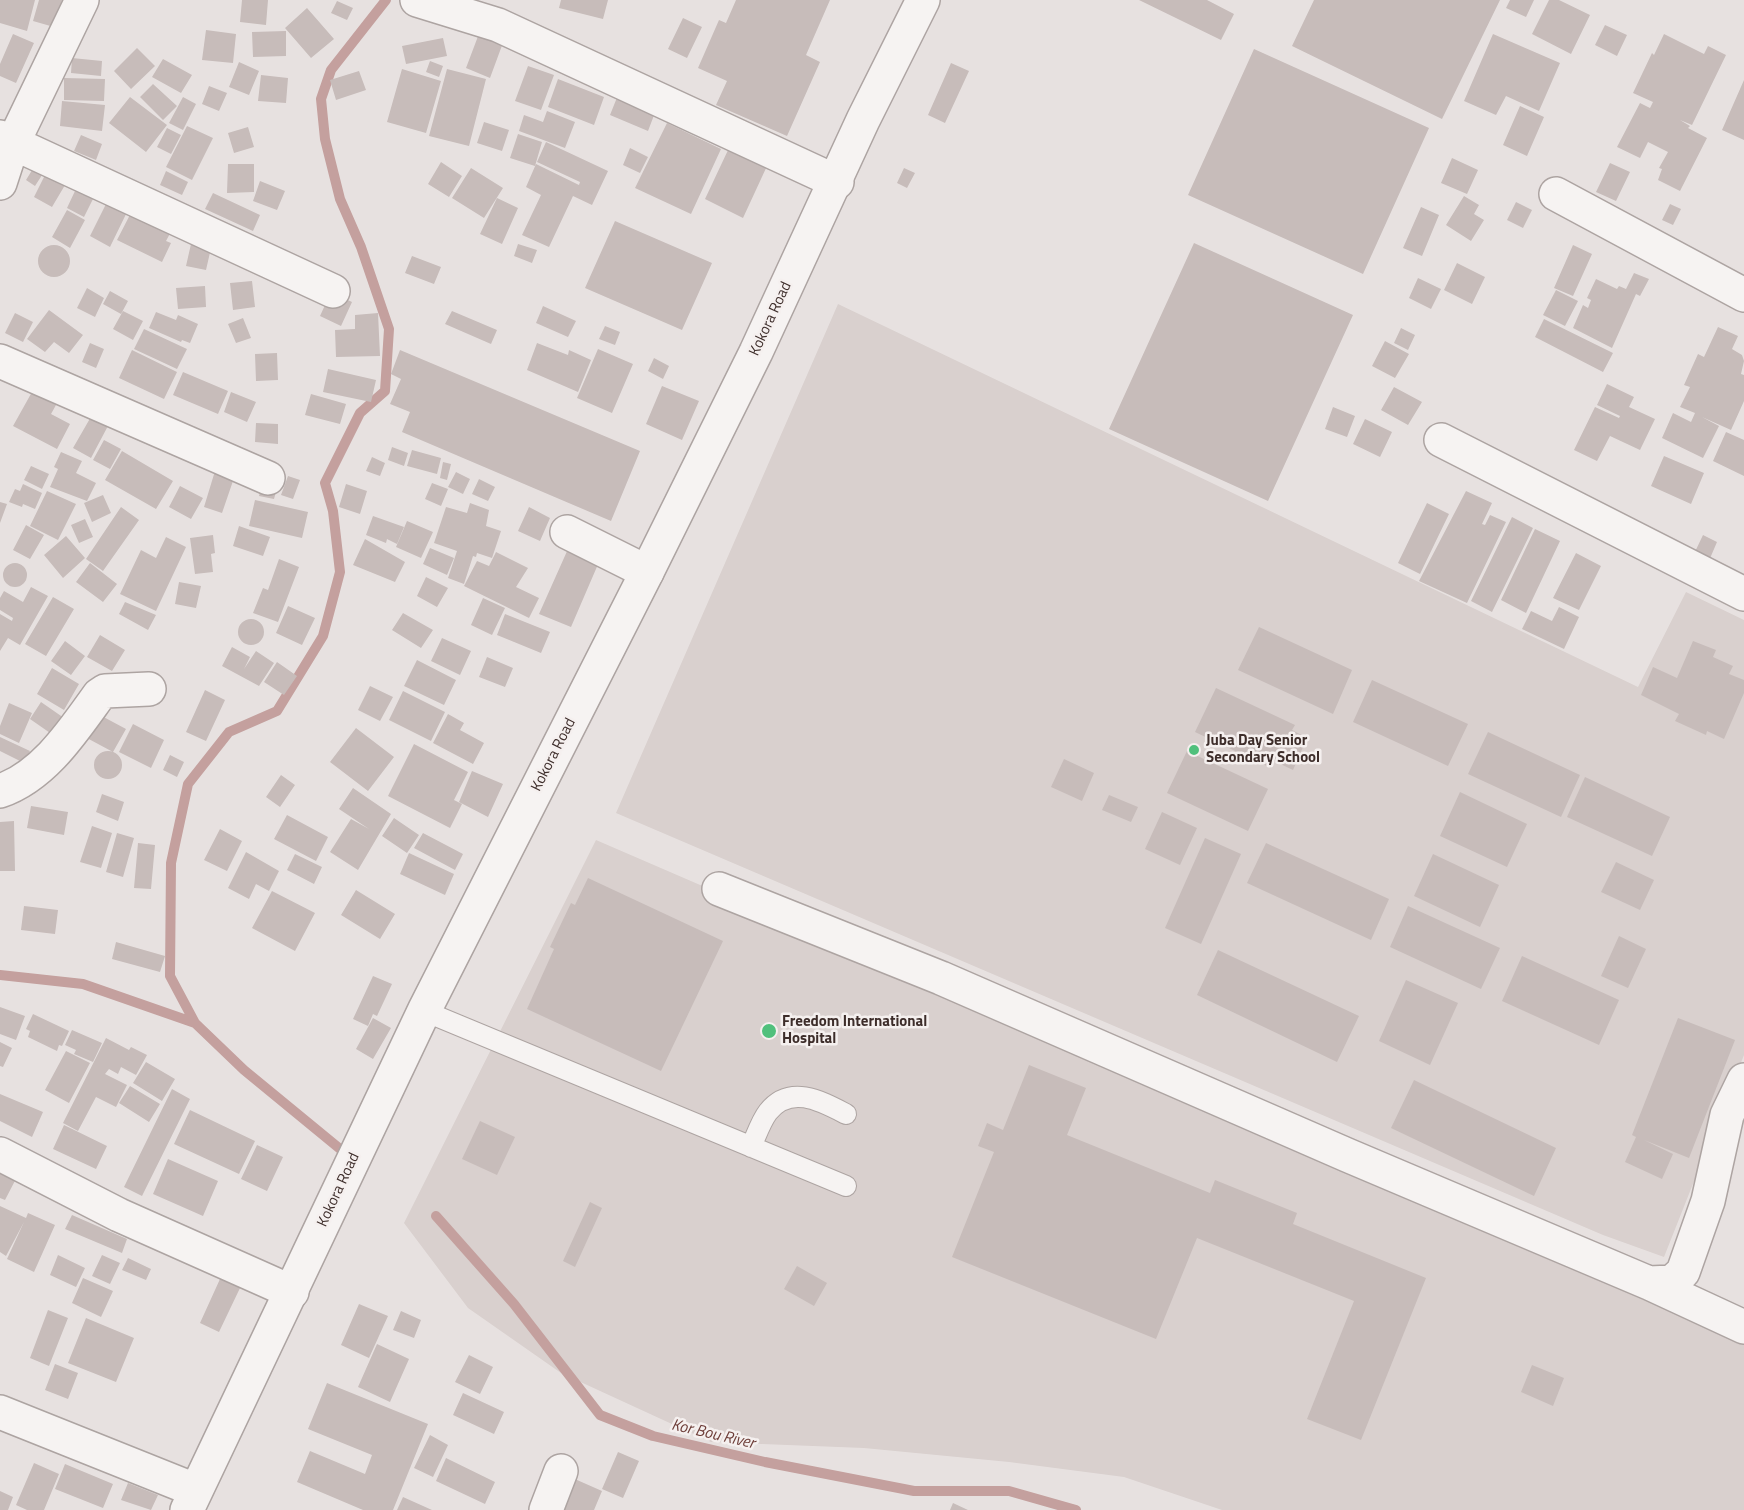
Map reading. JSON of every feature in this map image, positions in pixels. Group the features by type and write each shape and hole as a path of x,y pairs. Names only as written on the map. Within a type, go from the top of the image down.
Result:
{"street":[{"path":"0,183 6,140 82,0"},
{"path":"417,0 498,25 837,182"},
{"name":"Kokora Road","path":"191,1500 424,1011 647,572 837,182 863,120 923,0"},
{"path":"6,140 333,291"},
{"path":"1556,195 1744,295"},
{"path":"0,361 268,478"},
{"path":"1441,440 1744,594"},
{"path":"567,531 647,572"},
{"path":"0,791 25,779 59,748 105,691 148,689"},
{"path":"719,889 941,978 1347,1155 1649,1283 1744,1327"},
{"path":"1649,1283 1672,1281 1683,1272 1708,1201 1728,1115 1744,1080"},
{"path":"0,1154 120,1215 292,1292"},
{"path":"0,1412 191,1500"},
{"path":"546,1510 561,1471"}],"lane":[{"path":"424,1011 846,1186"},
{"path":"751,1147 768,1112 783,1100 800,1095 823,1102 846,1114"}],"shaded area":[{"name":"Juba Day Senior Secondary School","path":"838,304 1638,687 1686,592 1744,620 1744,1055 1664,1257 1603,1235 616,813"},
{"name":"Freedom International Hospital","path":"596,840 1744,1336 1744,1510 1222,1510 1124,1477 1009,1462 864,1448 711,1442 561,1373 468,1308 404,1223"}],"building":[{"path":"0,0 35,0 27,31 0,23"},
{"path":"39,0 62,0 54,27 33,21"},
{"path":"242,0 268,0 266,25 240,22"},
{"path":"561,0 608,0 603,19 559,8"},
{"path":"736,0 830,0 806,55 820,62 787,136 716,105 727,81 698,68 719,20 726,23"},
{"path":"1139,0 1207,0 1234,14 1221,40"},
{"path":"1314,0 1500,0 1442,119 1292,46"},
{"path":"1510,0 1534,0 1526,17 1506,8"},
{"path":"1549,0 1559,0 1590,15 1571,54 1532,34"},
{"path":"337,1 353,8 347,20 331,13"},
{"path":"307,8 334,39 311,58 285,28"},
{"path":"683,18 702,27 687,58 668,49"},
{"path":"1605,25 1627,35 1617,56 1595,45"},
{"path":"206,30 236,34 233,63 202,60"},
{"path":"286,31 286,56 253,57 252,32"},
{"path":"480,31 504,40 490,78 466,68"},
{"path":"13,34 34,43 16,83 0,76 0,64"},
{"path":"1493,34 1560,63 1539,111 1506,96 1496,115 1464,101"},
{"path":"1664,34 1704,54 1708,46 1726,55 1692,125 1680,120 1690,126 1688,128 1707,138 1680,191 1658,180 1662,169 1659,168 1668,152 1648,142 1640,158 1617,147 1640,103 1650,108 1653,102 1633,93"},
{"path":"443,38 447,56 406,64 402,46"},
{"path":"137,48 155,66 131,89 114,71"},
{"path":"1254,49 1429,128 1363,274 1188,195"},
{"path":"72,58 102,61 101,76 71,73"},
{"path":"163,59 192,75 181,93 152,77"},
{"path":"430,61 443,66 439,77 426,72"},
{"path":"239,62 259,71 249,95 229,87"},
{"path":"951,63 969,71 945,123 928,115"},
{"path":"528,66 554,75 541,110 515,101"},
{"path":"402,69 441,81 426,133 387,122"},
{"path":"447,69 486,79 469,146 429,136"},
{"path":"359,71 366,90 336,100 330,80"},
{"path":"261,75 288,78 286,103 258,101"},
{"path":"64,78 105,79 104,101 64,100"},
{"path":"558,79 604,97 594,125 548,107"},
{"path":"1744,80 1744,140 1722,130"},
{"path":"153,84 177,106 163,120 140,97"},
{"path":"209,86 227,93 219,111 202,104"},
{"path":"618,95 656,110 648,131 610,115"},
{"path":"130,97 167,125 146,152 109,123"},
{"path":"183,97 196,104 183,130 169,123"},
{"path":"62,101 105,105 102,131 60,126"},
{"path":"1520,106 1544,117 1527,156 1503,145"},
{"path":"547,111 575,122 565,148 519,131 524,115 543,122"},
{"path":"484,122 509,130 502,151 477,143"},
{"path":"667,123 721,149 691,214 635,188"},
{"path":"187,126 213,138 192,180 166,167"},
{"path":"248,127 254,147 234,153 228,133"},
{"path":"167,128 181,135 171,154 157,147"},
{"path":"518,134 542,142 535,166 510,158"},
{"path":"81,135 102,144 96,160 74,151"},
{"path":"546,142 608,171 592,205 573,196 549,247 522,235 541,195 526,187 536,164 579,185 580,182 537,162"},
{"path":"630,148 648,157 640,173 623,165"},
{"path":"729,148 767,166 743,218 705,199"},
{"path":"1452,158 1478,170 1467,194 1441,183"},
{"path":"441,162 462,176 449,197 428,184"},
{"path":"1610,163 1630,172 1616,201 1596,192"},
{"path":"228,164 254,164 254,192 227,193"},
{"path":"34,167 44,172 35,186 26,180"},
{"path":"471,168 503,188 484,218 452,198"},
{"path":"904,168 915,173 907,188 897,183"},
{"path":"48,169 68,180 52,207 34,197"},
{"path":"166,171 188,182 182,195 160,185"},
{"path":"260,181 285,191 277,210 253,201"},
{"path":"75,191 93,199 84,217 67,208"},
{"path":"213,193 260,215 253,231 205,209"},
{"path":"1464,196 1479,205 1474,214 1484,220 1471,241 1446,225"},
{"path":"497,198 518,208 502,244 480,234"},
{"path":"108,200 128,210 110,247 90,236"},
{"path":"1516,202 1532,210 1523,228 1507,220"},
{"path":"1670,204 1681,209 1673,225 1662,220"},
{"path":"135,205 175,224 166,241 171,243 162,262 117,240"},
{"path":"1421,207 1439,215 1422,256 1403,248"},
{"path":"67,210 85,220 70,248 52,237"},
{"path":"615,221 712,263 682,330 585,288"},
{"path":"1194,243 1353,315 1268,501 1109,429"},
{"path":"191,244 211,248 206,270 186,266"},
{"path":"518,244 537,250 532,263 514,256"},
{"path":"54,245 65,250 70,261 65,272 54,277 43,272 38,261 43,250"},
{"path":"1573,245 1592,254 1573,296 1554,288"},
{"path":"412,256 441,267 434,284 405,273"},
{"path":"1457,263 1485,277 1472,304 1444,290"},
{"path":"1634,273 1649,279 1640,296 1636,294 1612,348 1573,328 1583,305 1588,308 1591,300 1587,298 1596,279 1617,289 1619,286 1626,289"},
{"path":"1418,278 1441,289 1431,309 1409,298"},
{"path":"252,281 255,307 233,310 230,283"},
{"path":"205,286 206,307 178,309 176,288"},
{"path":"87,288 104,298 95,317 77,308"},
{"path":"1556,290 1578,301 1565,326 1543,315"},
{"path":"110,291 128,301 121,314 103,304"},
{"path":"331,292 352,302 341,326 320,316"},
{"path":"543,306 576,321 568,337 536,323"},
{"path":"49,310 83,335 69,353 54,342 45,352 27,339"},
{"path":"123,311 143,321 133,340 113,329"},
{"path":"452,311 497,330 491,344 445,324"},
{"path":"156,312 176,320 178,315 198,324 190,343 182,340 181,342 149,328"},
{"path":"15,313 33,322 23,342 5,333"},
{"path":"378,313 380,356 336,357 335,330 355,329 355,315"},
{"path":"243,318 251,338 236,343 228,324"},
{"path":"1544,319 1613,353 1603,372 1535,337"},
{"path":"605,326 620,332 615,345 599,339"},
{"path":"1718,327 1738,336 1732,349 1742,355 1744,361 1741,374 1744,375 1744,401 1731,430 1702,417 1719,426 1703,458 1662,438 1673,413 1691,422 1695,413 1680,407 1690,387 1684,385 1698,354 1704,357"},
{"path":"1401,328 1415,335 1408,350 1394,343"},
{"path":"144,329 187,349 177,369 134,349"},
{"path":"1385,341 1409,354 1395,378 1372,366"},
{"path":"90,343 104,349 96,368 82,362"},
{"path":"537,343 568,355 569,350 591,360 578,392 527,370"},
{"path":"598,349 633,364 612,413 577,398"},
{"path":"132,350 177,372 164,399 119,378"},
{"path":"400,350 640,451 611,521 402,432 410,412 390,404 401,379 391,374"},
{"path":"277,353 278,380 256,381 255,354"},
{"path":"654,358 669,366 663,379 648,371"},
{"path":"328,369 376,380 371,402 323,392"},
{"path":"183,372 228,391 218,414 173,395"},
{"path":"1607,384 1634,397 1629,407 1655,419 1640,450 1610,436 1597,461 1574,450 1595,407 1619,418 1620,416 1597,405"},
{"path":"662,386 699,401 682,440 646,424"},
{"path":"1394,387 1422,402 1408,425 1381,410"},
{"path":"32,392 56,405 51,414 70,424 57,449 13,426"},
{"path":"231,392 256,402 247,422 224,412"},
{"path":"311,394 346,404 340,424 305,415"},
{"path":"1333,407 1355,416 1347,437 1325,429"},
{"path":"92,415 109,424 91,458 73,448"},
{"path":"1365,419 1392,432 1380,457 1353,444"},
{"path":"256,423 278,424 278,444 255,442"},
{"path":"1726,432 1744,440 1744,476 1713,461"},
{"path":"104,440 121,449 110,469 93,460"},
{"path":"392,447 408,453 404,466 388,460"},
{"path":"412,450 441,458 437,474 407,466"},
{"path":"122,451 173,481 156,509 105,480"},
{"path":"61,452 82,461 76,473 96,483 87,501 50,487 58,469 54,467"},
{"path":"1664,456 1704,473 1691,504 1651,486"},
{"path":"372,457 385,463 380,476 366,471"},
{"path":"443,462 451,464 447,480 440,478"},
{"path":"31,466 49,474 42,489 24,480"},
{"path":"215,471 234,478 222,513 204,507"},
{"path":"456,472 470,479 463,494 448,487"},
{"path":"288,476 300,480 293,499 281,495"},
{"path":"479,479 495,487 488,501 472,494"},
{"path":"263,480 278,484 274,499 259,496"},
{"path":"432,483 448,489 441,506 425,499"},
{"path":"23,484 42,493 35,509 9,502 15,489 20,491"},
{"path":"346,484 367,491 360,514 339,507"},
{"path":"180,486 203,498 191,519 169,507"},
{"path":"47,491 76,504 58,540 30,526"},
{"path":"1466,491 1492,503 1482,524 1485,525 1490,515 1506,522 1467,603 1419,581"},
{"path":"103,495 111,513 92,522 84,503"},
{"path":"255,500 308,512 302,538 249,526"},
{"path":"0,502 7,504 0,523"},
{"path":"470,503 489,510 486,526 501,531 492,558 477,553 476,557 473,556 464,584 448,578 457,551 434,543 446,507 467,513"},
{"path":"1427,503 1449,514 1420,574 1398,563"},
{"path":"121,507 139,520 103,571 86,559"},
{"path":"529,507 550,518 540,541 518,531"},
{"path":"373,516 404,527 397,544 387,539 386,543 366,535"},
{"path":"1512,517 1533,528 1492,612 1471,601"},
{"path":"85,519 93,537 79,543 71,525"},
{"path":"407,521 433,532 421,558 396,547"},
{"path":"26,525 44,535 30,559 13,550"},
{"path":"239,526 270,537 263,556 233,546"},
{"path":"1535,529 1560,541 1526,613 1501,600"},
{"path":"213,535 215,553 211,554 213,572 195,574 190,538"},
{"path":"1703,535 1717,542 1708,563 1693,556"},
{"path":"66,536 85,558 63,578 44,555"},
{"path":"166,537 186,547 156,611 120,594 141,550 156,558"},
{"path":"365,539 405,562 395,582 353,565"},
{"path":"430,548 454,558 447,575 423,564"},
{"path":"568,549 599,562 571,627 539,614"},
{"path":"496,552 528,568 516,587 539,598 529,618 464,586 477,561 489,566"},
{"path":"1576,553 1601,566 1579,610 1553,598"},
{"path":"279,559 299,567 278,622 253,613 263,588 268,590"},
{"path":"15,563 20,564 26,570 26,580 20,586 15,587 10,586 4,580 3,575 4,570 10,564"},
{"path":"90,563 117,584 103,602 76,582"},
{"path":"426,577 448,588 437,607 417,596"},
{"path":"179,582 201,586 196,608 175,604"},
{"path":"31,587 48,596 20,645 8,638 0,651 0,614 12,621 13,618 0,610 0,598 4,591 23,602"},
{"path":"53,597 74,609 46,656 25,644"},
{"path":"483,598 505,608 492,635 471,625"},
{"path":"125,602 156,615 148,630 119,614"},
{"path":"288,606 315,618 302,645 276,633"},
{"path":"1559,607 1579,617 1564,649 1522,629 1531,611 1552,621"},
{"path":"403,613 433,630 421,648 392,630"},
{"path":"505,614 550,632 541,653 497,635"},
{"path":"251,619 260,623 264,632 260,641 251,645 242,641 238,632 242,623"},
{"path":"1259,627 1352,670 1333,714 1238,670"},
{"path":"100,635 125,650 112,671 87,657"},
{"path":"442,638 471,651 460,675 431,661"},
{"path":"65,641 85,656 71,675 51,661"},
{"path":"1693,641 1716,650 1713,657 1733,666 1729,674 1744,680 1744,693 1724,739 1707,731 1706,735 1675,721 1679,714 1641,695 1653,667 1677,678"},
{"path":"232,647 250,657 244,669 256,651 274,663 259,686 222,666"},
{"path":"487,657 513,668 505,687 479,677"},
{"path":"417,660 456,680 444,705 404,686"},
{"path":"277,662 297,676 284,695 264,682"},
{"path":"52,668 79,684 64,710 37,694"},
{"path":"1372,680 1468,724 1448,766 1353,722"},
{"path":"370,686 393,697 380,721 358,710"},
{"path":"1216,688 1295,725 1292,730 1307,738 1293,770 1274,761 1271,768 1195,732"},
{"path":"205,690 225,700 206,741 186,732"},
{"path":"403,691 445,712 431,741 389,720"},
{"path":"41,702 64,718 53,735 30,719"},
{"path":"9,703 32,713 19,743 0,734 0,726"},
{"path":"98,714 126,729 113,752 85,737"},
{"path":"448,714 464,723 460,730 484,743 473,764 433,743"},
{"path":"133,724 164,740 151,768 119,752"},
{"path":"356,728 394,757 368,791 330,762"},
{"path":"1488,732 1580,775 1561,817 1468,774"},
{"path":"0,737 30,751 24,763 0,751"},
{"path":"414,744 468,772 454,800 462,804 450,828 388,796"},
{"path":"108,751 118,755 122,765 118,775 108,779 98,775 94,765 98,755"},
{"path":"1187,751 1268,789 1248,831 1167,793"},
{"path":"170,755 184,762 177,777 163,770"},
{"path":"1064,759 1094,773 1082,801 1051,787"},
{"path":"472,771 503,784 488,817 459,802"},
{"path":"281,775 295,785 280,807 266,797"},
{"path":"1585,777 1670,817 1652,856 1567,817"},
{"path":"353,788 391,814 358,870 330,852 351,819 369,829 339,809"},
{"path":"1460,792 1527,824 1507,867 1440,836"},
{"path":"102,794 124,802 118,821 96,812"},
{"path":"1109,795 1138,807 1131,822 1102,810"},
{"path":"31,806 68,812 64,835 27,828"},
{"path":"1162,812 1197,828 1180,865 1145,849"},
{"path":"287,815 328,837 316,861 274,839"},
{"path":"394,818 419,835 407,853 382,836"},
{"path":"14,821 15,871 0,871 0,822"},
{"path":"92,826 112,833 101,868 80,862"},
{"path":"220,829 242,841 227,871 204,860"},
{"path":"117,833 134,838 123,877 106,872"},
{"path":"423,833 463,854 455,870 414,848"},
{"path":"1205,838 1241,854 1201,944 1165,928"},
{"path":"138,843 155,845 151,889 134,888"},
{"path":"1266,843 1389,899 1371,940 1247,883"},
{"path":"246,852 279,871 269,891 256,884 249,899 228,888"},
{"path":"409,853 454,874 445,895 400,874"},
{"path":"295,854 322,867 314,884 287,870"},
{"path":"1433,854 1499,885 1480,927 1414,896"},
{"path":"1616,862 1654,880 1640,910 1601,892"},
{"path":"588,878 723,941 661,1071 527,1009 554,949 550,947 571,903 575,905"},
{"path":"356,890 395,914 380,939 341,915"},
{"path":"272,891 315,913 295,951 252,928"},
{"path":"24,906 58,910 55,934 21,930"},
{"path":"1408,906 1500,948 1481,989 1390,947"},
{"path":"1619,936 1646,949 1628,988 1601,976"},
{"path":"116,942 165,956 160,972 112,959"},
{"path":"1218,950 1359,1016 1337,1062 1197,995"},
{"path":"1522,956 1619,1000 1599,1045 1502,1001"},
{"path":"373,976 392,984 377,1016 373,1014 368,1026 353,1019"},
{"path":"1406,980 1458,1003 1430,1065 1379,1041"},
{"path":"0,1007 25,1016 16,1040 0,1034"},
{"path":"33,1014 69,1031 57,1051 28,1037 30,1031 26,1029"},
{"path":"373,1018 391,1028 373,1059 356,1049"},
{"path":"1678,1018 1735,1040 1689,1158 1644,1140 1673,1154 1662,1179 1625,1162 1636,1137 1632,1135"},
{"path":"72,1030 102,1043 93,1062 74,1054 76,1050 65,1045"},
{"path":"106,1038 129,1050 131,1047 147,1055 136,1075 121,1067 118,1074 109,1069 105,1074 127,1085 116,1107 96,1097 78,1131 63,1123"},
{"path":"0,1042 12,1048 3,1067 0,1066"},
{"path":"66,1051 90,1063 69,1103 45,1090"},
{"path":"146,1062 175,1079 162,1101 133,1083"},
{"path":"1029,1065 1086,1088 1067,1135 1210,1193 1215,1180 1297,1213 1293,1224 1426,1278 1361,1440 1307,1419 1354,1301 1197,1238 1156,1339 952,1257 994,1152 978,1146 987,1123 1003,1130"},
{"path":"1414,1080 1556,1148 1534,1196 1391,1128"},
{"path":"130,1086 160,1104 149,1122 119,1103"},
{"path":"172,1089 190,1099 142,1196 124,1187"},
{"path":"0,1094 43,1112 32,1137 0,1121"},
{"path":"190,1110 255,1141 239,1174 174,1144"},
{"path":"480,1121 515,1137 497,1175 462,1159"},
{"path":"64,1125 107,1146 96,1169 53,1149"},
{"path":"257,1145 283,1157 267,1191 241,1179"},
{"path":"168,1159 218,1181 203,1216 153,1194"},
{"path":"0,1163 19,1173 5,1200 0,1198"},
{"path":"590,1202 602,1208 575,1267 563,1261"},
{"path":"0,1206 26,1218 28,1213 55,1225 34,1272 7,1259 24,1222 6,1256 0,1252"},
{"path":"72,1215 127,1239 122,1253 65,1229"},
{"path":"58,1255 85,1268 76,1287 50,1275"},
{"path":"102,1255 120,1263 110,1284 92,1276"},
{"path":"128,1258 151,1269 146,1280 122,1270"},
{"path":"797,1266 827,1283 814,1306 784,1289"},
{"path":"83,1278 113,1291 101,1317 72,1303"},
{"path":"220,1279 240,1288 219,1332 200,1323"},
{"path":"359,1304 388,1316 369,1358 341,1345"},
{"path":"48,1310 68,1318 49,1366 30,1358"},
{"path":"401,1311 421,1320 414,1338 393,1330"},
{"path":"86,1318 134,1338 116,1382 68,1363"},
{"path":"377,1344 409,1359 390,1402 358,1387"},
{"path":"469,1355 493,1367 480,1394 455,1382"},
{"path":"55,1364 78,1373 68,1399 45,1390"},
{"path":"1532,1365 1564,1378 1553,1406 1521,1392"},
{"path":"327,1383 428,1424 393,1510 363,1510 297,1482 310,1451 365,1474 372,1455 308,1429"},
{"path":"463,1393 504,1412 494,1434 453,1415"},
{"path":"430,1435 448,1445 433,1477 414,1468"},
{"path":"618,1452 639,1461 623,1498 602,1489"},
{"path":"446,1458 495,1482 485,1504 436,1481"},
{"path":"34,1463 59,1474 44,1510 27,1510 16,1505"},
{"path":"65,1464 113,1484 103,1508 55,1489"},
{"path":"568,1476 602,1491 594,1510 554,1510"},
{"path":"128,1483 158,1495 151,1510 121,1500"},
{"path":"0,1491 13,1497 8,1510 0,1510"},
{"path":"403,1497 432,1510 397,1510"},
{"path":"953,1503 968,1510 950,1510"}],"waterway":[{"path":"345,1153 244,1070 195,1023 170,976 171,863 188,784 229,732 277,711 323,636 340,572 333,511 325,483 360,413 385,391 389,329 361,247 340,199 325,139 321,99 331,70 386,0"},
{"path":"0,975 83,984 195,1023"},
{"name":"Kor Bou River","path":"436,1216 514,1304 600,1415 653,1436 765,1462 914,1491 1009,1491 1076,1510"}],"place":[{"name":"Juba Day Senior Secondary School","path":"1194,750"},
{"name":"Freedom International Hospital","path":"769,1031"}]}
